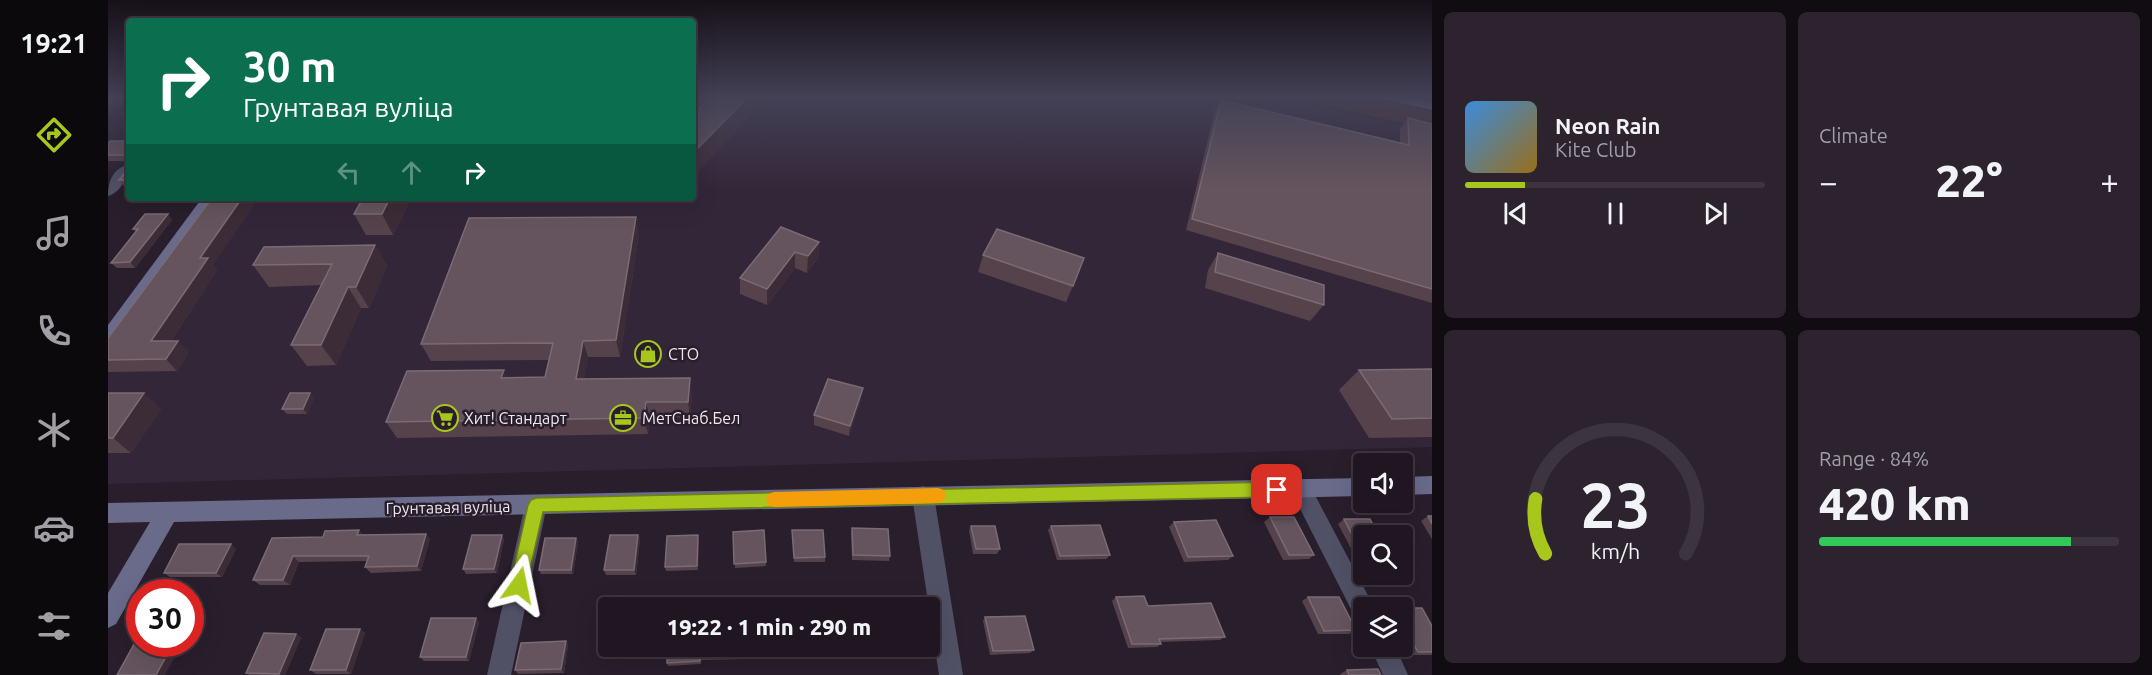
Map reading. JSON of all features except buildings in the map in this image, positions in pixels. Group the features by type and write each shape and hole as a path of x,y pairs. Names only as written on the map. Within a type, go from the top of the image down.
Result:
{"main road":[{"path":"108,338 208,201"},
{"path":"1413,486 1432,485"},
{"name":"Грунтавая вуліца","path":"108,513 1353,487"},
{"path":"108,616 167,513"}],"street":[{"path":"108,191 126,170"},
{"path":"1301,489 1357,597"},
{"path":"923,496 951,675"},
{"path":"499,675 536,505"},
{"path":"1387,657 1396,675"}],"shaded area":[{"path":"696,128 1412,128 1432,132 1432,447 108,484 108,347 214,201 696,201"}],"slow traffic":[{"path":"774,499 938,496"}],"place":[{"name":"СТО","path":"648,354"},
{"name":"Хит! Стандарт","path":"445,418"},
{"name":"МетСнаб.Бел","path":"623,418"}],"route":[{"path":"519,585 536,505 1277,490"}]}
